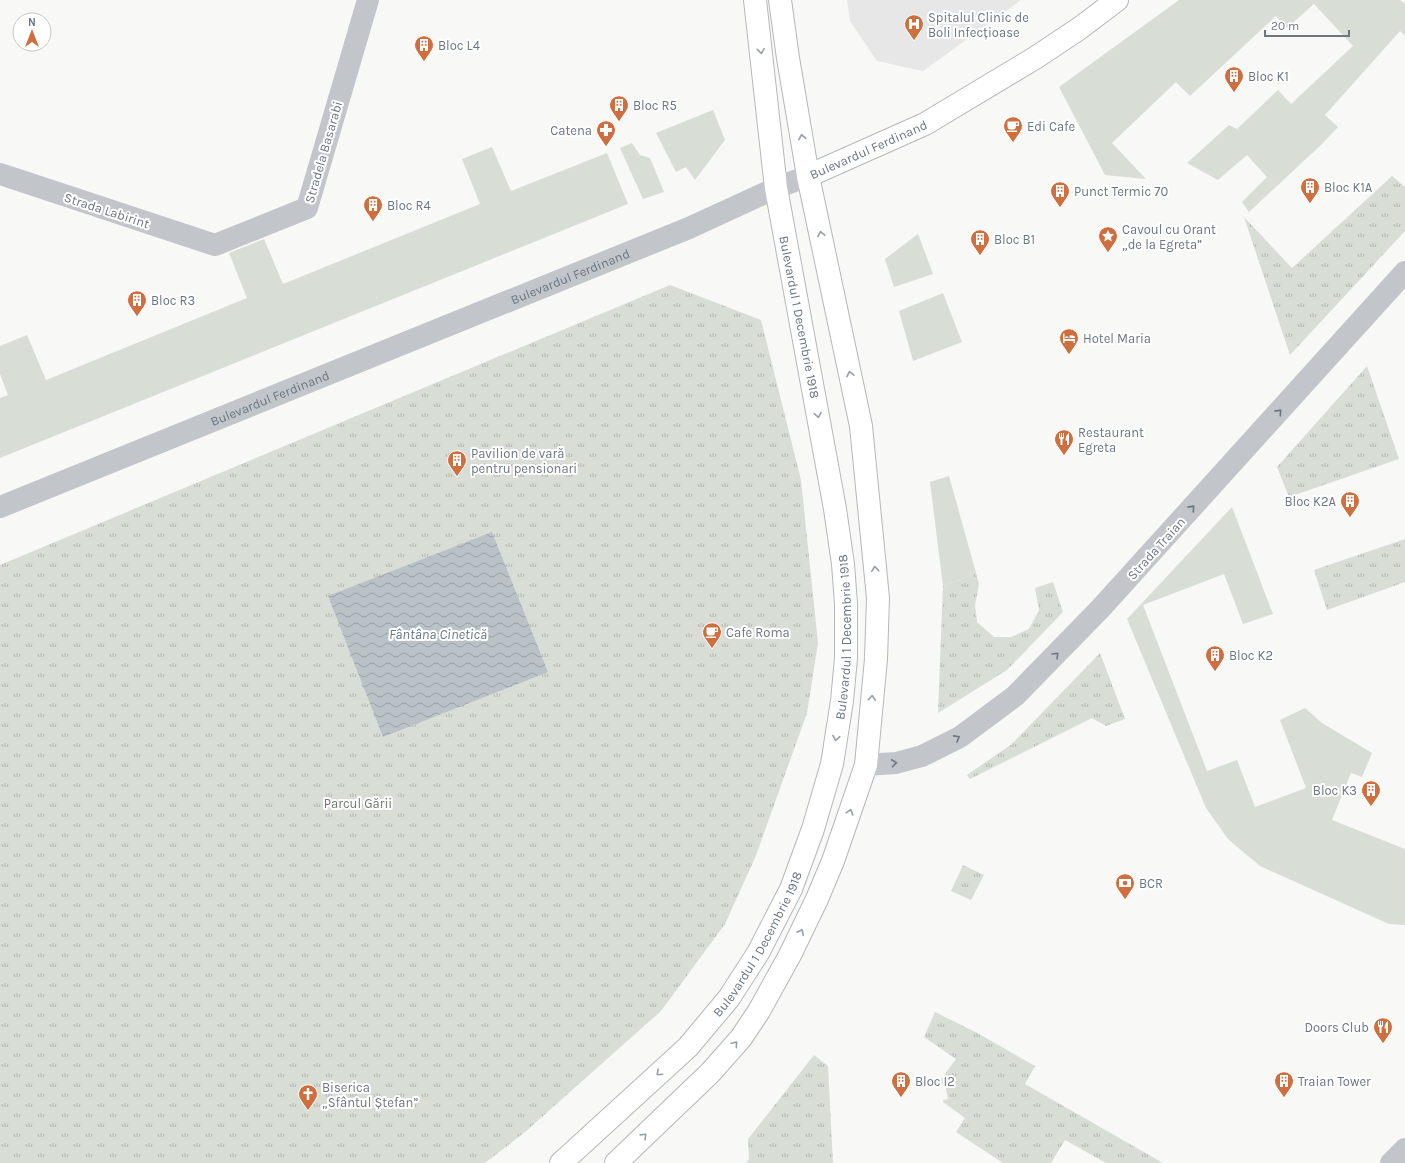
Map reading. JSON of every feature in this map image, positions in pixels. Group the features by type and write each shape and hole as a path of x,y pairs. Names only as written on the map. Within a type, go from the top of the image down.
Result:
{"main road":[{"name":"Bulevardul 1 Decembrie 1918","path":"561,1163 688,1046 729,998 758,953 791,889 813,829 832,764 842,701 846,658 846,604 843,564 835,509 776,188 755,0"},
{"path":"616,1163 710,1073 741,1038 760,1011 790,955 817,899 836,853 866,765 876,659 878,598 861,426 808,176 788,58 780,0"},
{"name":"Bulevardul Ferdinand","path":"808,176 925,124 1035,58 1080,28 1117,0"}],"street":[{"name":"Stradela Basarabi","path":"215,245 307,208 368,0"},
{"name":"Strada Labirint","path":"0,174 215,245"},
{"name":"Bulevardul Ferdinand","path":"0,507 689,228 776,188 808,176"},
{"name":"Strada Traian","path":"866,765 896,763 922,756 960,737 1015,696 1100,609 1405,272"},
{"path":"1391,1163 1405,1149"}],"shaded area":[{"name":"Spitalul Clinic de Boli Infecțioase","path":"847,0 1021,0 923,71 877,61 850,21"}],"green space":[{"path":"1179,0 1400,0 1405,4 1405,36 1400,31 1325,115 1338,127 1322,144 1249,212 1242,202 1267,177 1247,155 1218,180 1187,163 1229,125 1237,129 1278,90 1291,104 1353,46 1314,4 1287,28 1276,16 1190,96 1176,82 1112,143 1146,179 1105,175 1059,87"},
{"path":"713,110 725,140 695,180 686,167 676,172 656,133"},
{"path":"632,143 640,155 650,158 664,192 643,199 620,148"},
{"path":"492,147 511,191 607,153 628,204 0,458 0,398 8,395 0,374 0,346 27,335 46,380 247,298 229,253 264,239 283,284 480,204 462,159"},
{"path":"1392,176 1405,187 1405,231 1290,355 1244,217 1292,268"},
{"path":"918,234 933,274 894,287 885,259"},
{"name":"Parcul Gării","path":"670,285 761,320 801,480 818,643 807,713 755,858 725,924 661,1011 525,1132 485,1163 0,1163 0,565"},
{"path":"943,293 962,342 913,361 899,311"},
{"path":"1367,366 1399,459 1289,497 1277,467"},
{"path":"949,476 976,573 943,586 930,482"},
{"path":"1232,507 1273,614 1243,624 1224,574 1143,605 1207,771 1237,760 1255,807 1306,788 1280,720 1305,708 1322,723 1372,753 1362,777 1351,773 1332,820 1405,849 1405,925 1389,924 1260,866 1228,839 1206,808 1127,619"},
{"path":"1405,539 1405,582 1327,610 1314,570"},
{"path":"976,573 979,584 975,605 977,622 994,637 1011,637 1029,629 1039,610 1035,588 1053,582 1063,612 1007,670 938,713 943,586"},
{"path":"1100,653 1125,719 1106,726 1092,718 970,779 967,775 1012,744"},
{"path":"963,865 984,875 971,900 951,891"},
{"path":"935,1012 979,1034 1035,1066 1025,1084 1163,1163 1106,1163 1065,1140 1051,1163 1003,1163 956,1132 965,1118 943,1102 943,1100 948,1099 945,1084 940,1084 939,1082 956,1059 924,1037"},
{"path":"814,1055 828,1066 833,1163 746,1163 749,1159 748,1139"}],"water":[{"name":"Fântâna Cinetică","path":"492,532 548,672 383,737 328,596"}],"place":[{"name":"Spitalul Clinic de Boli Infecțioase","path":"914,41"},
{"name":"Bloc L4","path":"424,62"},
{"name":"Bloc K1","path":"1234,93"},
{"name":"Bloc R5","path":"619,122"},
{"name":"Edi Cafe","path":"1013,143"},
{"name":"Catena","path":"606,147"},
{"name":"Bloc K1A","path":"1310,204"},
{"name":"Punct Termic 70","path":"1060,208"},
{"name":"Bloc R4","path":"373,222"},
{"name":"Cavoul cu Orant „de la Egreta”","path":"1108,253"},
{"name":"Bloc B1","path":"980,256"},
{"name":"Bloc R3","path":"137,317"},
{"name":"Hotel Maria","path":"1069,355"},
{"name":"Restaurant Egreta","path":"1064,456"},
{"name":"Pavilion de vară pentru pensionari","path":"457,477"},
{"name":"Bloc K2A","path":"1350,518"},
{"name":"Cafe Roma","path":"712,649"},
{"name":"Bloc K2","path":"1215,672"},
{"name":"Bloc K3","path":"1371,807"},
{"name":"BCR","path":"1125,900"},
{"name":"Doors Club","path":"1383,1044"},
{"name":"Bloc I2","path":"901,1098"},
{"name":"Traian Tower","path":"1284,1098"},
{"name":"Biserica „Sfântul Ștefan”","path":"308,1111"}]}
